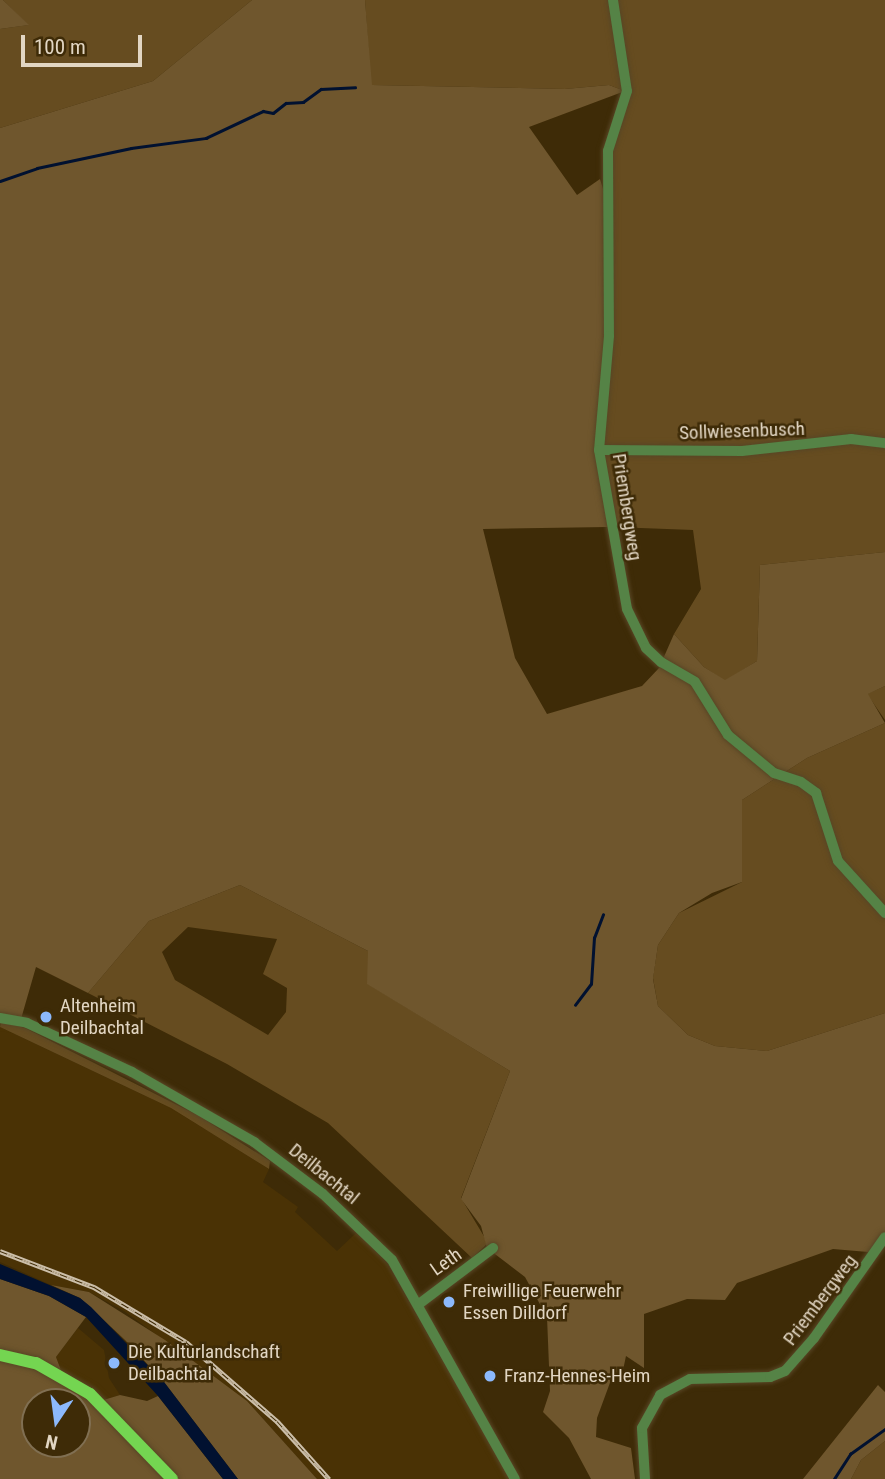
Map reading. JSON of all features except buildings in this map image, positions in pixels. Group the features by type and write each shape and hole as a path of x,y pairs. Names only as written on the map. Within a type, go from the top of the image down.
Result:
{"main road":[{"path":"0,1355 36,1363 81,1387 172,1479"}],"street":[{"name":"Priembergweg","path":"613,0 627,91 608,151 609,350 599,450 627,609 646,648 661,662 695,682 728,735 776,774 810,786 838,861 885,913"},
{"name":"Sollwiesenbusch","path":"599,450 751,451 851,439 885,443"},
{"name":"Deilbachtal","path":"0,1018 27,1024 85,1049 254,1142 323,1194 374,1240 419,1304 515,1479"},
{"name":"Priembergweg","path":"645,1479 642,1427 660,1395 690,1379 762,1378 785,1371 814,1338 885,1237"},
{"name":"Leth","path":"419,1304 493,1248"}],"shaded area":[{"path":"0,0 3,0 29,25 0,29"},
{"path":"3,0 252,0 153,81 0,128 0,29 28,25"},
{"path":"252,0 365,0 372,85 565,89 609,85 625,91 529,127 577,195 600,179 607,202 607,318 597,429 608,527 483,529 515,658 547,714 642,686 659,668 674,634 704,667 725,680 757,661 760,565 885,552 885,686 868,694 885,723 807,758 742,800 742,882 712,893 679,913 658,945 653,979 658,1006 688,1035 715,1046 767,1051 885,1013 885,1246 868,1252 833,1249 737,1283 725,1300 687,1299 644,1314 644,1368 626,1356 622,1375 611,1380 597,1418 596,1437 631,1448 635,1479 591,1479 569,1438 543,1412 550,1391 547,1317 525,1277 487,1248 481,1226 461,1199 510,1071 367,984 368,951 240,885 149,921 88,993 36,967 21,1019 0,1014 0,128 153,81"},
{"path":"365,0 885,0 885,552 760,565 757,661 725,681 704,667 674,634 701,589 693,530 614,527 601,446 609,152 625,91 609,85 565,89 371,85"},
{"path":"885,686 885,720 867,694"},
{"path":"885,723 885,1013 767,1051 715,1046 688,1035 658,1006 653,978 658,945 679,913 742,882 742,800 807,758"},
{"path":"240,885 368,951 368,984 510,1071 461,1198 488,1243 472,1258 328,1123 227,1064 88,993 149,921","holes":["188,927 277,939 263,974 287,988 286,1012 268,1035 175,980 162,952"]},
{"path":"1,1022 25,1028 199,1116 270,1161 269,1169 171,1108 0,1027"},
{"path":"0,1027 171,1108 269,1169 263,1182 298,1207 295,1212 337,1251 356,1233 386,1263 511,1479 317,1479 247,1401 124,1311 89,1292 51,1285 0,1262"},
{"path":"0,1279 49,1296 86,1317 56,1357 62,1373 32,1356 0,1351"},
{"path":"51,1285 89,1292 165,1340 247,1401 317,1479 238,1479 164,1382 125,1340 80,1298"},
{"path":"78,1328 104,1350 109,1378 120,1395 100,1401 91,1394 91,1388 82,1388 62,1373 56,1357"},
{"path":"0,1357 15,1358 74,1388 21,1388 21,1458 91,1458 91,1396 100,1401 120,1395 147,1401 158,1396 223,1479 0,1479"},
{"path":"878,1385 885,1392 885,1441 861,1460 851,1479 803,1479"},
{"path":"885,1441 885,1479 851,1479 861,1460"}],"water":[{"path":"0,1264 80,1298 91,1307 164,1382 238,1479 223,1479 158,1396 86,1317 49,1296 0,1279"}],"waterway":[{"path":"0,181 37,168 131,148 206,138 263,111 273,113 286,103 303,102 321,89 355,87"},
{"path":"575,1005 591,984 594,938 603,915"},
{"path":"834,1479 850,1454 885,1429"}],"railway":[{"path":"0,1251 94,1287 186,1342 277,1421 329,1479"}],"place":[{"name":"Altenheim Deilbachtal","path":"46,1017"},
{"name":"Freiwillige Feuerwehr Essen Dilldorf","path":"449,1302"},
{"name":"Die Kulturlandschaft Deilbachtal","path":"114,1363"},
{"name":"Franz-Hennes-Heim","path":"490,1376"}]}
